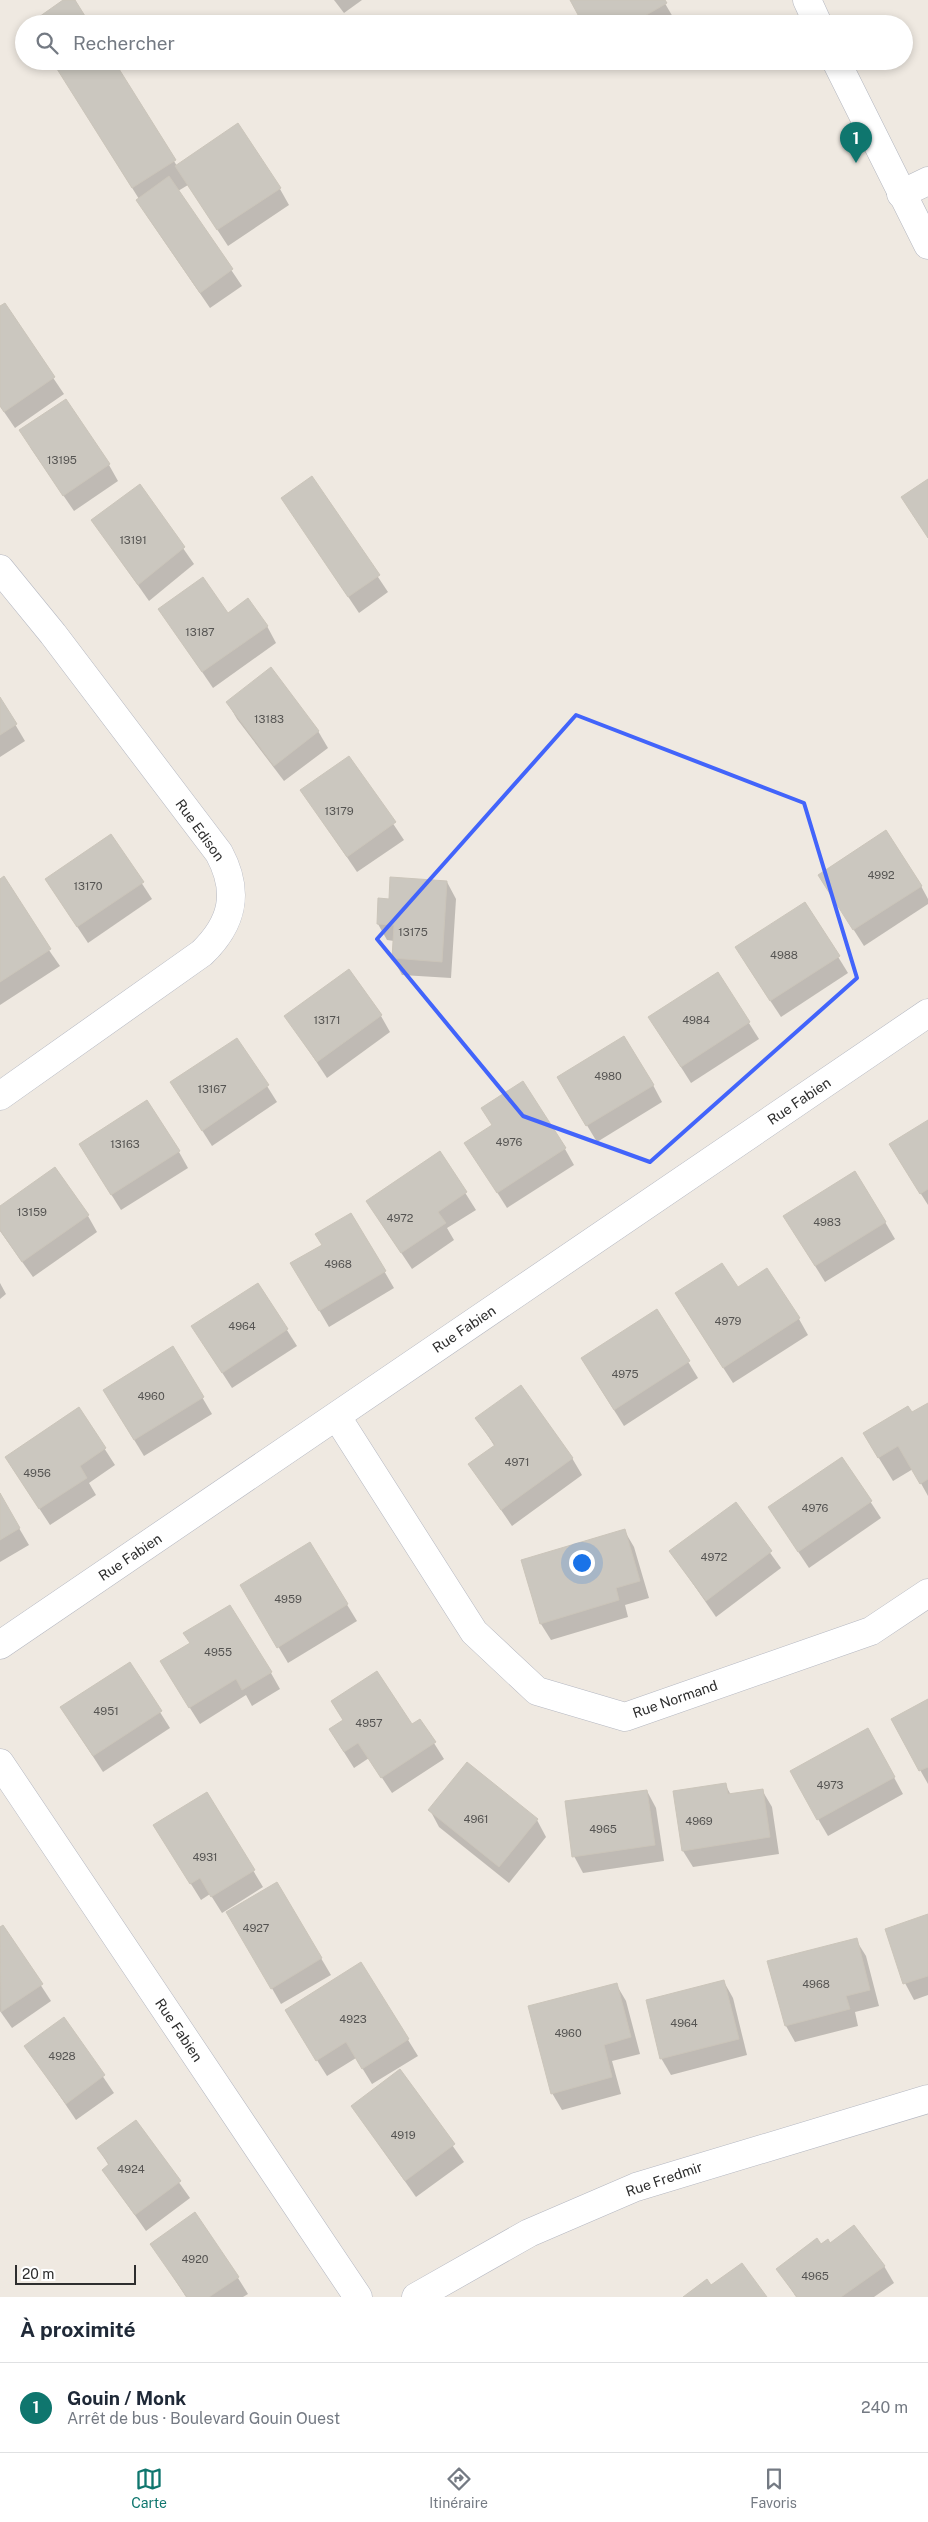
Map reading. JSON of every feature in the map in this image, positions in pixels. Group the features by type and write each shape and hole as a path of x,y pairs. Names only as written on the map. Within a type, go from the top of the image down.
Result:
{"street":[{"path":"807,0 814,15"},
{"path":"840,70 928,245"},
{"path":"901,194 928,180"},
{"name":"Rue Edison","path":"0,569 53,634 219,853 231,883 231,900 223,930 202,953 0,1096"},
{"name":"Rue Fabien","path":"0,1645 337,1417 928,1012"},
{"name":"Rue Normand","path":"337,1417 474,1632 537,1691 626,1716 872,1631 928,1593"},
{"name":"Rue Fabien","path":"0,1763 358,2297"},
{"name":"Rue Fredmir","path":"416,2297 529,2233 636,2187 928,2099"}],"highlighted area":[{"path":"576,715 804,803 857,978 650,1162 523,1116 377,939"}],"building":[{"path":"63,0 75,0 84,15 42,15"},
{"path":"570,0 665,0 667,3 646,15 578,15"},
{"path":"58,70 120,70 176,160 132,188"},
{"path":"238,123 281,188 217,230 175,166"},
{"path":"169,176 233,269 200,293 136,200"},
{"path":"5,303 55,377 4,412 0,406 0,306"},
{"path":"66,399 110,464 63,496 19,430"},
{"path":"312,476 380,575 348,597 281,498"},
{"path":"928,479 928,538 901,497"},
{"path":"140,484 185,547 138,585 91,520"},
{"path":"203,577 228,613 248,598 268,626 202,672 158,609"},
{"path":"271,667 319,731 274,766 226,702"},
{"path":"0,697 17,724 0,735"},
{"path":"349,756 396,822 347,857 300,790"},
{"path":"886,830 922,886 853,930 818,875"},
{"path":"111,834 144,882 77,927 45,879"},
{"path":"4,876 51,949 0,982 0,879"},
{"path":"390,877 447,881 442,962 392,958 394,925 377,924 378,898 389,899"},
{"path":"805,902 840,956 770,1001 735,947"},
{"path":"349,969 382,1015 317,1062 284,1016"},
{"path":"718,972 750,1022 681,1067 648,1017"},
{"path":"624,1036 654,1085 586,1126 557,1077"},
{"path":"237,1038 269,1085 202,1131 170,1082"},
{"path":"523,1081 566,1148 497,1193 464,1143 492,1125 481,1108"},
{"path":"147,1100 180,1151 111,1195 79,1144"},
{"path":"928,1120 928,1189 920,1194 889,1144"},
{"path":"440,1151 467,1192 438,1212 446,1223 401,1253 366,1201"},
{"path":"55,1167 89,1215 22,1262 0,1230 0,1206"},
{"path":"855,1171 886,1222 815,1266 783,1216"},
{"path":"351,1213 386,1271 319,1311 290,1263 322,1245 315,1234"},
{"path":"722,1263 738,1287 767,1268 800,1318 723,1368 675,1293"},
{"path":"258,1283 288,1329 222,1373 191,1326"},
{"path":"657,1309 690,1361 614,1410 581,1358"},
{"path":"173,1346 204,1397 134,1440 103,1390"},
{"path":"521,1385 573,1458 501,1510 468,1464 495,1445 475,1418"},
{"path":"928,1403 928,1479 920,1484 898,1446 878,1458 863,1433 908,1406 912,1412"},
{"path":"79,1407 106,1448 80,1466 87,1478 39,1509 5,1457"},
{"path":"842,1457 872,1501 798,1552 768,1507"},
{"path":"0,1493 20,1528 0,1540"},
{"path":"736,1502 772,1551 706,1601 669,1551"},
{"path":"625,1529 640,1581 616,1588 619,1600 540,1624 521,1560"},
{"path":"310,1542 348,1604 277,1648 240,1585"},
{"path":"230,1605 272,1672 242,1690 236,1679 189,1708 160,1661 190,1643 183,1633"},
{"path":"130,1662 162,1711 93,1756 60,1707"},
{"path":"377,1671 412,1724 420,1719 436,1742 381,1778 358,1743 344,1752 329,1729 343,1720 331,1701"},
{"path":"928,1699 928,1767 919,1771 891,1719"},
{"path":"868,1728 895,1777 817,1820 790,1771"},
{"path":"467,1762 538,1819 499,1867 428,1810"},
{"path":"726,1783 728,1794 763,1789 770,1837 682,1851 673,1791"},
{"path":"647,1790 655,1845 572,1857 565,1801"},
{"path":"207,1792 255,1870 211,1897 200,1878 190,1884 153,1825"},
{"path":"277,1882 322,1958 271,1989 226,1912"},
{"path":"928,1914 928,1976 903,1984 885,1929"},
{"path":"3,1925 43,1984 1,2012 0,1927"},
{"path":"857,1938 870,1990 846,1996 850,2009 785,2026 767,1961"},
{"path":"361,1962 409,2039 362,2069 346,2042 316,2061 285,2010"},
{"path":"724,1980 739,2039 660,2059 646,2000"},
{"path":"617,1983 631,2037 604,2045 612,2077 551,2094 528,2006"},
{"path":"64,2017 105,2075 66,2104 24,2046"},
{"path":"400,2069 455,2144 405,2181 351,2106"},
{"path":"136,2120 181,2181 135,2215 102,2170 109,2164 97,2148"},
{"path":"195,2212 239,2277 209,2297 187,2297 150,2244"},
{"path":"854,2225 885,2266 841,2297 797,2297 776,2269 817,2238 821,2244 828,2239 830,2243"},
{"path":"742,2263 767,2297 683,2297 707,2279 711,2285"}],"place":[{"name":"Gouin / Monk","path":"856,163"}]}
